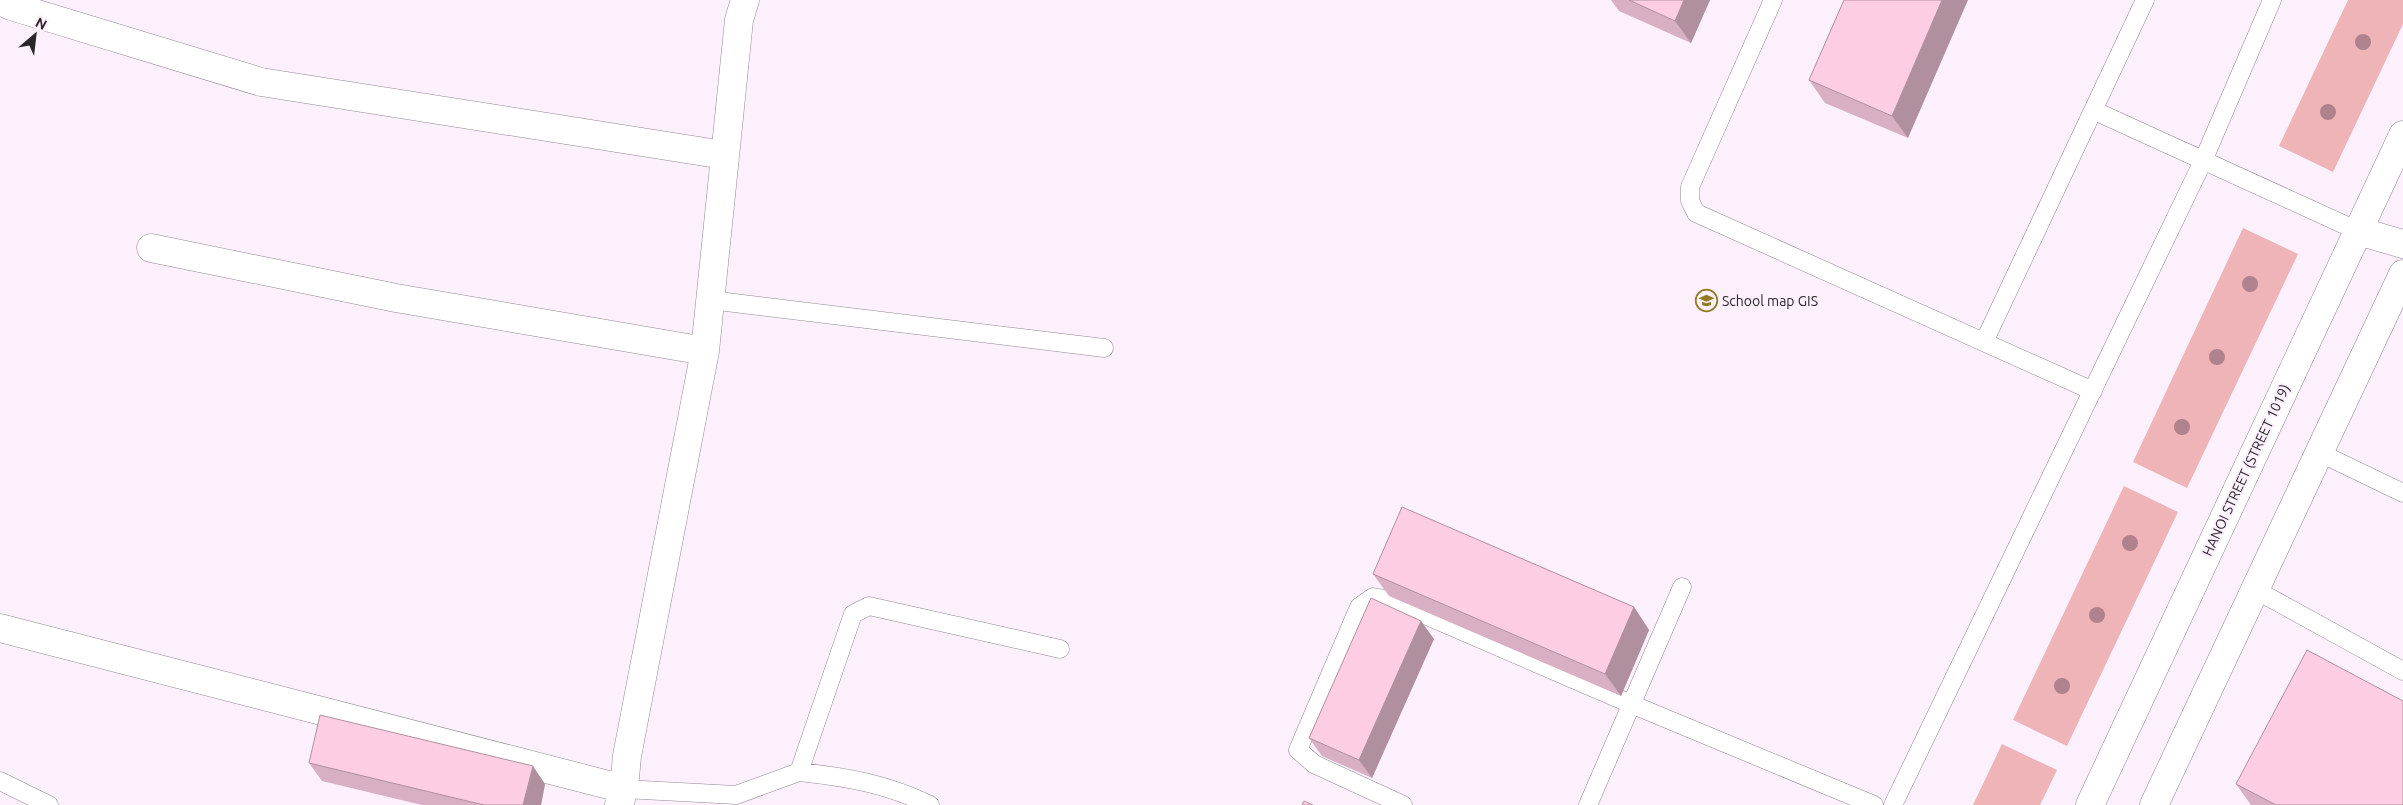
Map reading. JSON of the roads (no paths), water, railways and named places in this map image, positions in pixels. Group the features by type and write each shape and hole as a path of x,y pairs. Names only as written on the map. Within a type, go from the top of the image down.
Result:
{"street":[{"path":"0,628 622,797 627,756 705,352 739,20 745,0"},
{"path":"0,1 20,9 260,82 724,155"},
{"name":"HANOI STREET (STREET 1019)","path":"2090,805 2403,135"},
{"path":"2358,231 2403,244"},
{"path":"151,248 396,298 705,352"},
{"path":"2154,805 2403,274"}],"lane":[{"path":"1773,0 1690,187 1690,201 1696,213 2093,391"},
{"path":"1984,342 2146,0"},
{"path":"1892,805 2203,161 2272,0"},
{"path":"2095,111 2358,231"},
{"path":"710,300 1104,348"},
{"path":"2318,452 2403,493"},
{"path":"1588,805 1682,587"},
{"path":"2254,590 2403,671"},
{"path":"1403,805 1372,799 1314,764 1298,750 1359,607 1373,597 1390,600 1631,704 1874,805"},
{"path":"799,772 853,614 869,606 1060,649"},
{"path":"622,797 736,795 799,772 851,777 913,796 930,805"},
{"path":"0,782 49,805"}],"place":[{"name":"School map GIS","path":"1706,301"}]}
